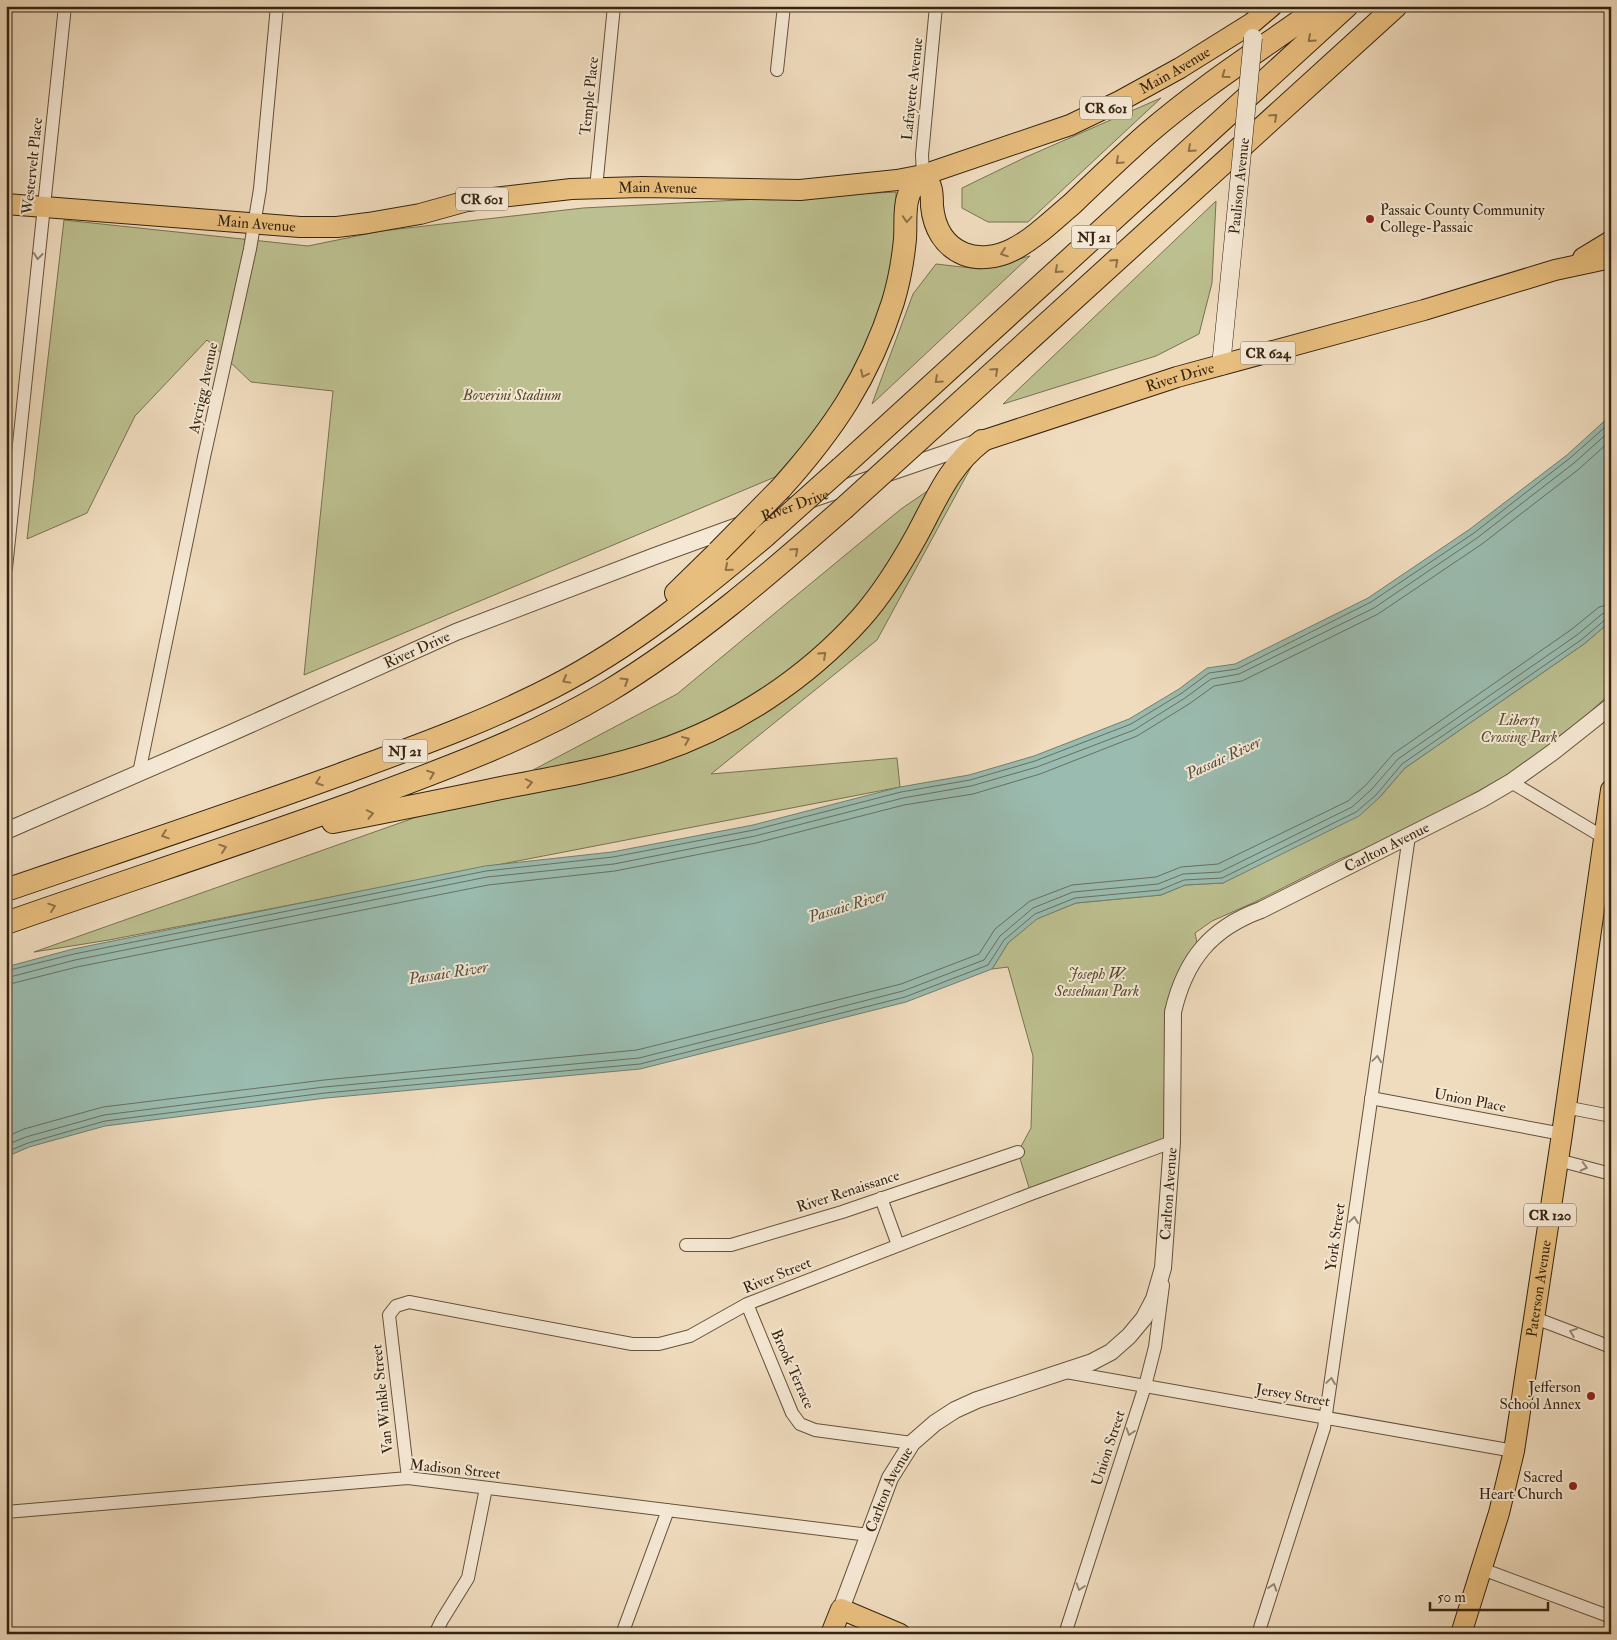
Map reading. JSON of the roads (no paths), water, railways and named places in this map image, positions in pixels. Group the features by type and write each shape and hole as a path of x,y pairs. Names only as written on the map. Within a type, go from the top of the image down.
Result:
{"highway":[{"path":"591,666 638,627 718,552 781,488 825,437 842,412 858,386 871,359 894,301 905,240 908,196 923,175 929,182 932,190 932,208 935,224 943,238 953,248 965,254 979,257 1010,252 1039,232 1175,111 1321,6"},
{"name":"NJ 21","path":"6,890 298,790 420,745 520,703 591,666 661,620 728,568 841,468 1347,6"},
{"name":"NJ 21","path":"6,923 455,765 570,713 643,670 679,645 747,592 843,509 1396,6"},
{"path":"254,837 569,775 615,764 658,751 727,721 758,704 788,684 815,663 863,616 902,562 949,474 968,452 982,441"}],"main road":[{"name":"Main Avenue","path":"6,204 300,227 336,227 420,214 467,201 571,189 642,187 800,190 897,180 923,175 1078,121 1120,101 1180,68 1253,22 1272,6"},
{"name":"Paulison Avenue","path":"1221,366 1253,22"},
{"path":"1555,270 1595,252 1611,241"},
{"name":"River Drive","path":"982,441 1177,377 1424,310 1555,270 1611,258"},
{"name":"Paterson Avenue","path":"1461,1634 1499,1513 1514,1451 1611,790"},
{"path":"840,1609 900,1634"},
{"name":"Carlton Avenue","path":"831,1634 840,1609"}],"street":[{"name":"Westervelt Place","path":"7,563 65,6"},
{"name":"Aycrigg Avenue","path":"139,773 260,190 277,6"},
{"name":"Temple Place","path":"596,188 614,6"},
{"path":"777,70 784,6"},
{"name":"Lafayette Avenue","path":"923,175 922,155 936,6"},
{"name":"River Drive","path":"6,831 232,734 456,632 655,556 801,503 982,441"},
{"name":"Carlton Avenue","path":"840,1609 890,1478 912,1443 935,1423 955,1410 977,1400 1066,1372 1111,1352 1129,1336 1144,1318 1154,1299 1163,1268 1172,1142 1174,1012 1181,984 1187,970 1199,952 1213,936 1230,924 1482,799 1553,752 1611,706"},
{"path":"1510,782 1603,837"},
{"name":"York Street","path":"1258,1634 1326,1418 1409,836"},
{"name":"Union Place","path":"1371,1098 1562,1134"},
{"path":"1565,1107 1611,1116"},
{"name":"River Street","path":"389,1316 396,1306 409,1302 632,1344 659,1344 690,1336 747,1304 1031,1194 1172,1142"},
{"name":"River Renaissance","path":"686,1245 731,1245 842,1212 1018,1152"},
{"path":"1558,1160 1611,1174"},
{"path":"881,1198 898,1245"},
{"name":"Union Street","path":"1065,1634 1145,1386 1155,1347 1161,1306 1163,1268"},
{"name":"Brook Terrace","path":"747,1304 792,1413 800,1424 815,1430 912,1443"},
{"name":"Van Winkle Street","path":"389,1316 408,1478"},
{"path":"1534,1318 1611,1347"},
{"name":"Jersey Street","path":"1066,1372 1514,1451"},
{"name":"Madison Street","path":"6,1512 408,1478 869,1534"},
{"path":"435,1634 468,1578 486,1488"},
{"path":"622,1634 668,1510"},
{"path":"1482,1569 1611,1617"}],"water":[{"name":"Passaic River","path":"1611,415 1611,621 1584,644 1405,768 1379,798 1359,816 1223,883 1185,885 1161,895 1076,903 1037,919 1008,943 992,969 906,1002 640,1069 326,1098 105,1126 29,1147 6,1157 6,967 73,949 485,866 612,852 753,825 900,787 969,775 1034,756 1129,719 1179,689 1207,668 1235,664 1368,598 1470,529 1567,455"}],"place":[{"name":"Passaic County Community College-Passaic","path":"1370,219"},
{"name":"Jefferson School Annex","path":"1591,1396"},
{"name":"Sacred Heart Church","path":"1573,1486"}],"park label":[{"name":"Boverini Stadium","path":"512,395"},
{"name":"Liberty Crossing Park","path":"1519,728"},
{"name":"Joseph W. Sesselman Park","path":"1097,982"}]}
